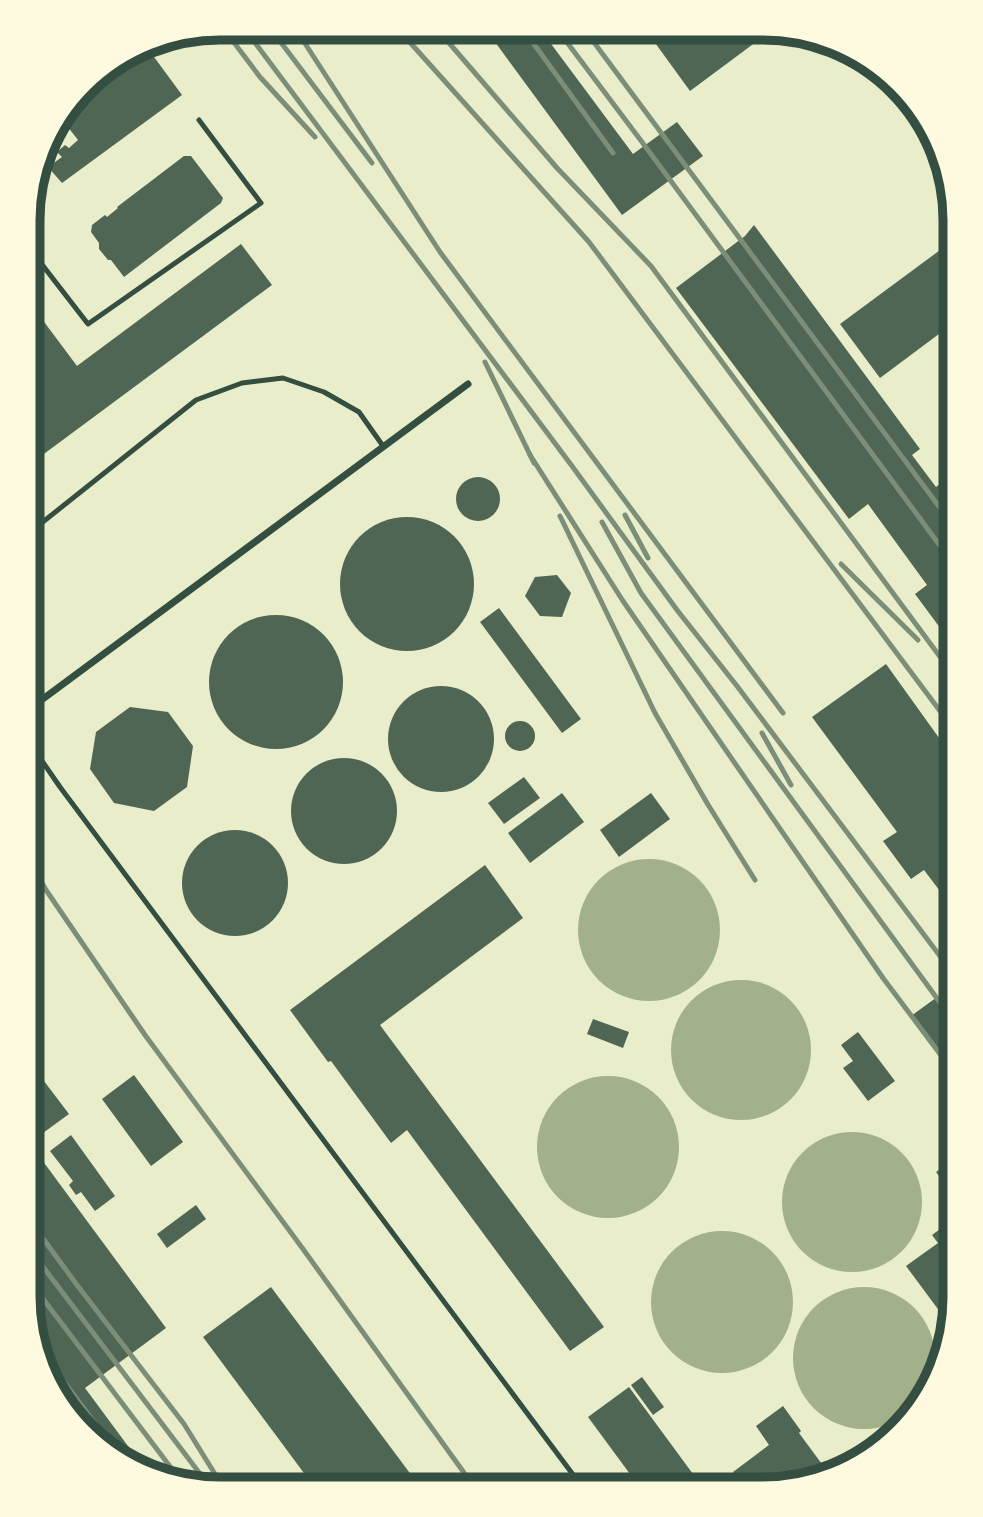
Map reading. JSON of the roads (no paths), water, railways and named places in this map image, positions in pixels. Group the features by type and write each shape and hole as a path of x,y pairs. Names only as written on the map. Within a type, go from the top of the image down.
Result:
{"street":[{"path":"40,701 468,384"}],"lane":[{"path":"40,262 88,324 261,204 199,120"},
{"path":"40,524 196,400 242,383 283,377 324,392 359,412 383,446"},
{"path":"40,758 574,1477"}],"railway":[{"path":"232,40 260,77 315,137"},
{"path":"253,40 677,610 942,959"},
{"path":"279,40 372,163"},
{"path":"303,40 440,252 783,713"},
{"path":"408,40 589,242 943,714"},
{"path":"446,40 557,168 651,266 943,660"},
{"path":"531,40 613,153"},
{"path":"565,40 943,549"},
{"path":"592,40 943,512"},
{"path":"485,362 534,463"},
{"path":"530,455 623,601 883,978 942,1057"},
{"path":"625,515 648,558"},
{"path":"560,516 655,713 755,880"},
{"path":"602,522 641,593 942,1006"},
{"path":"841,564 918,640"},
{"path":"762,733 791,785"},
{"path":"40,879 145,1035 467,1477"},
{"path":"40,1234 184,1424 217,1477"},
{"path":"40,1263 201,1475"},
{"path":"40,1295 173,1471"},
{"path":"58,1374 99,1429"}]}
